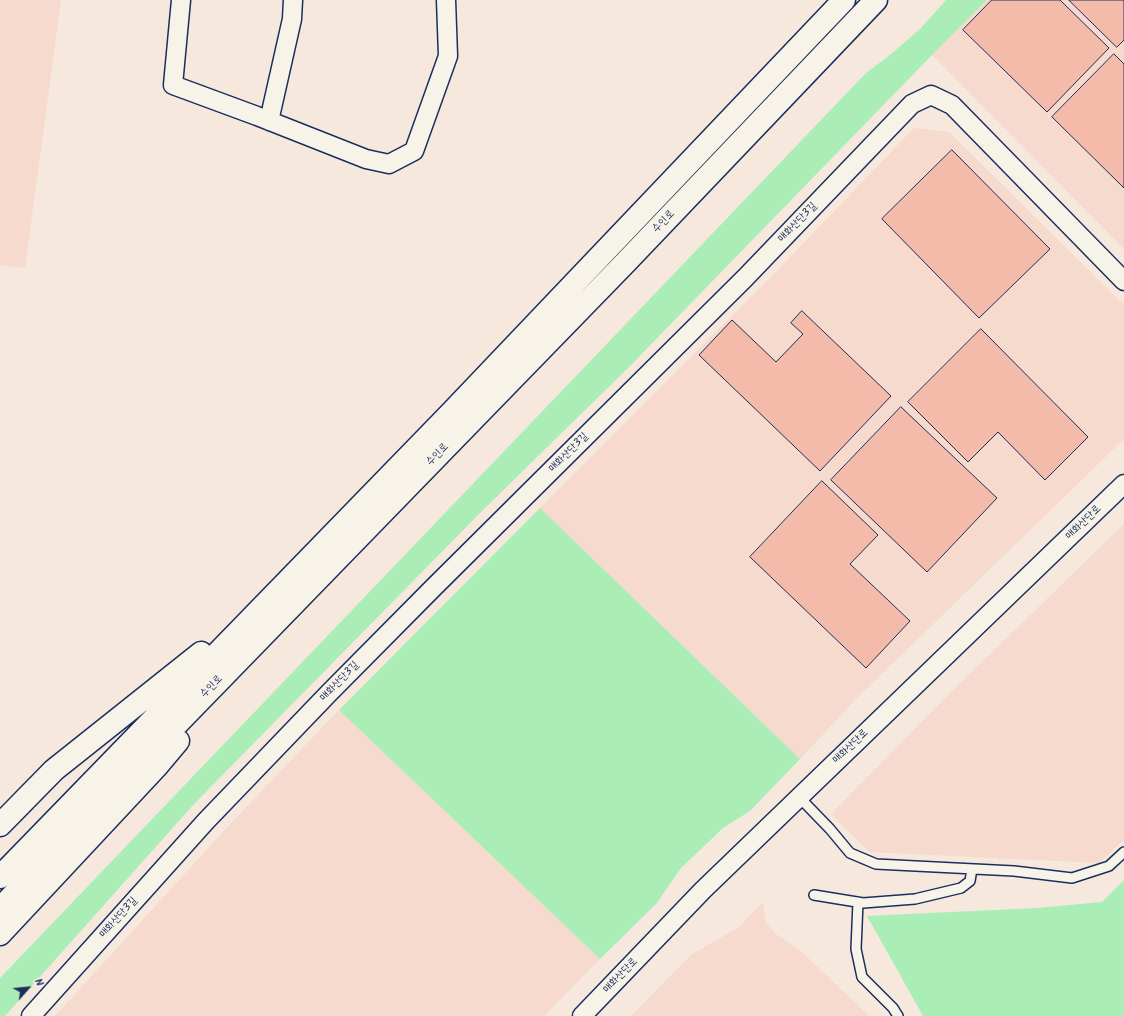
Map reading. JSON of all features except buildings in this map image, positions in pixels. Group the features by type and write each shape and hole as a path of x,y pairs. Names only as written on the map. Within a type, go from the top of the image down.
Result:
{"main road":[{"name":"수인로","path":"0,909 139,763 276,607 560,300 844,0"},
{"name":"수인로","path":"0,877 625,263 876,0"},
{"path":"0,825 54,770 276,607"},
{"path":"0,934 158,766 276,607"}],"street":[{"path":"180,0 173,85 366,159 389,164 414,152 448,56 446,0"},
{"path":"269,121 292,19 293,0"},
{"name":"매화산단3길","path":"31,1016 206,820 438,582 745,278 912,104 931,95 952,105 1124,281"},
{"name":"매화산단로","path":"582,1016 703,890 1124,484"}],"lane":[{"path":"799,797 830,829 850,853 876,864 1014,871 1072,878 1109,866 1124,852"},
{"path":"814,895 863,903 915,898 961,888 970,881 972,869"},
{"path":"858,902 856,949 862,977 898,1016"}],"shaded area":[{"path":"0,0 61,0 25,268 0,265"},
{"path":"987,0 1124,0 1124,249 932,55"},
{"path":"914,128 949,132 1124,305 1124,439 857,698 800,759 540,508 774,274"},
{"path":"1124,524 1124,840 1099,863 869,852 831,814 955,688"},
{"path":"339,710 600,959 544,1016 55,1016 233,821"},
{"path":"763,902 766,923 777,935 801,951 869,1016 631,1016 691,955 739,927"}],"green space":[{"path":"946,0 987,0 631,365 480,513 194,804 5,1016 0,1016 0,978 866,73 890,55 921,28"},
{"path":"540,508 800,759 750,811 723,828 681,868 656,904 600,959 339,710"},
{"path":"1124,880 1124,1016 923,1016 867,916 1037,908 1102,902"}]}
